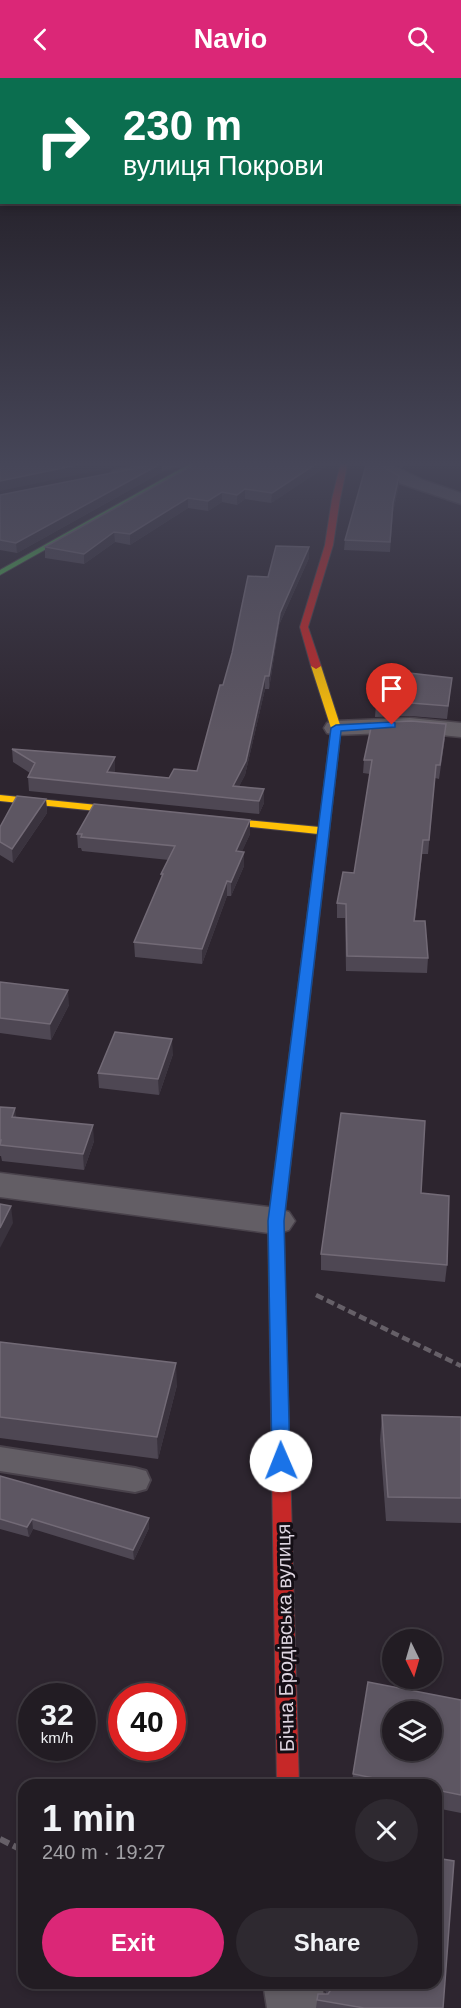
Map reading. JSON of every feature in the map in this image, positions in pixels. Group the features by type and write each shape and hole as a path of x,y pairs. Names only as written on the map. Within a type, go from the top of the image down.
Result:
{"street":[{"path":"0,573 37,552"},
{"name":"Бічна Бродівська вулиця","path":"288,1779 276,1221 336,728 304,627 327,552"},
{"path":"336,728 410,724 461,730"},
{"path":"0,798 150,813"},
{"path":"197,818 324,831"},
{"path":"0,1185 276,1221"},
{"path":"293,1989 297,2008"}],"lane":[{"path":"0,1459 135,1480"}],"path":[{"path":"277,1276 461,1366"},
{"path":"0,1839 18,1848"}],"building":[{"path":"274,552 307,552 280,613 269,676 265,676 246,761 233,786 264,789 259,801 28,777 35,763 12,749 115,757 107,772 169,778 174,769 197,771 220,685 223,685 232,653 248,576 268,577"},
{"path":"383,670 452,678 448,706 411,703 376,704"},
{"path":"411,721 446,724 440,765 436,765 429,840 423,840 414,921 425,921 428,958 347,956 346,904 337,903 343,872 354,873 372,760 364,760 372,723"},
{"path":"17,796 46,799 12,849 0,842 0,827"},
{"path":"94,804 250,820 236,851 244,852 231,882 227,881 202,949 134,942 163,874 161,874 175,846 81,837 82,834 77,834"},
{"path":"0,982 68,990 50,1024 0,1018"},
{"path":"115,1032 172,1039 158,1079 98,1073"},
{"path":"0,1107 15,1108 12,1117 93,1125 83,1154 0,1145"},
{"path":"341,1113 425,1121 421,1193 449,1196 447,1265 321,1254"},
{"path":"0,1204 11,1206 0,1228"},
{"path":"0,1342 176,1363 157,1437 0,1417"},
{"path":"382,1415 461,1417 461,1498 388,1497"},
{"path":"0,1476 149,1518 133,1550 32,1519 27,1527 0,1519"},
{"path":"368,1682 382,1685 382,1689 404,1689 461,1700 461,1795 442,1791 442,1779 379,1779 353,1774"},
{"path":"442,1859 454,1861 443,2008 364,2008 317,2000 318,1994 328,1994 330,1989 442,1989"}],"traffic: fast":[{"path":"0,573 37,552"},
{"path":"277,1288 276,1221 316,894"}],"traffic: slow":[{"path":"316,666 336,728 316,894"},
{"path":"0,798 136,812"},
{"path":"205,819 324,831"}],"traffic: jam":[{"path":"316,666 304,627 327,552"},
{"path":"277,1288 288,1779"}],"route":[{"path":"281,1461 276,1221 336,728 392,725"}]}
